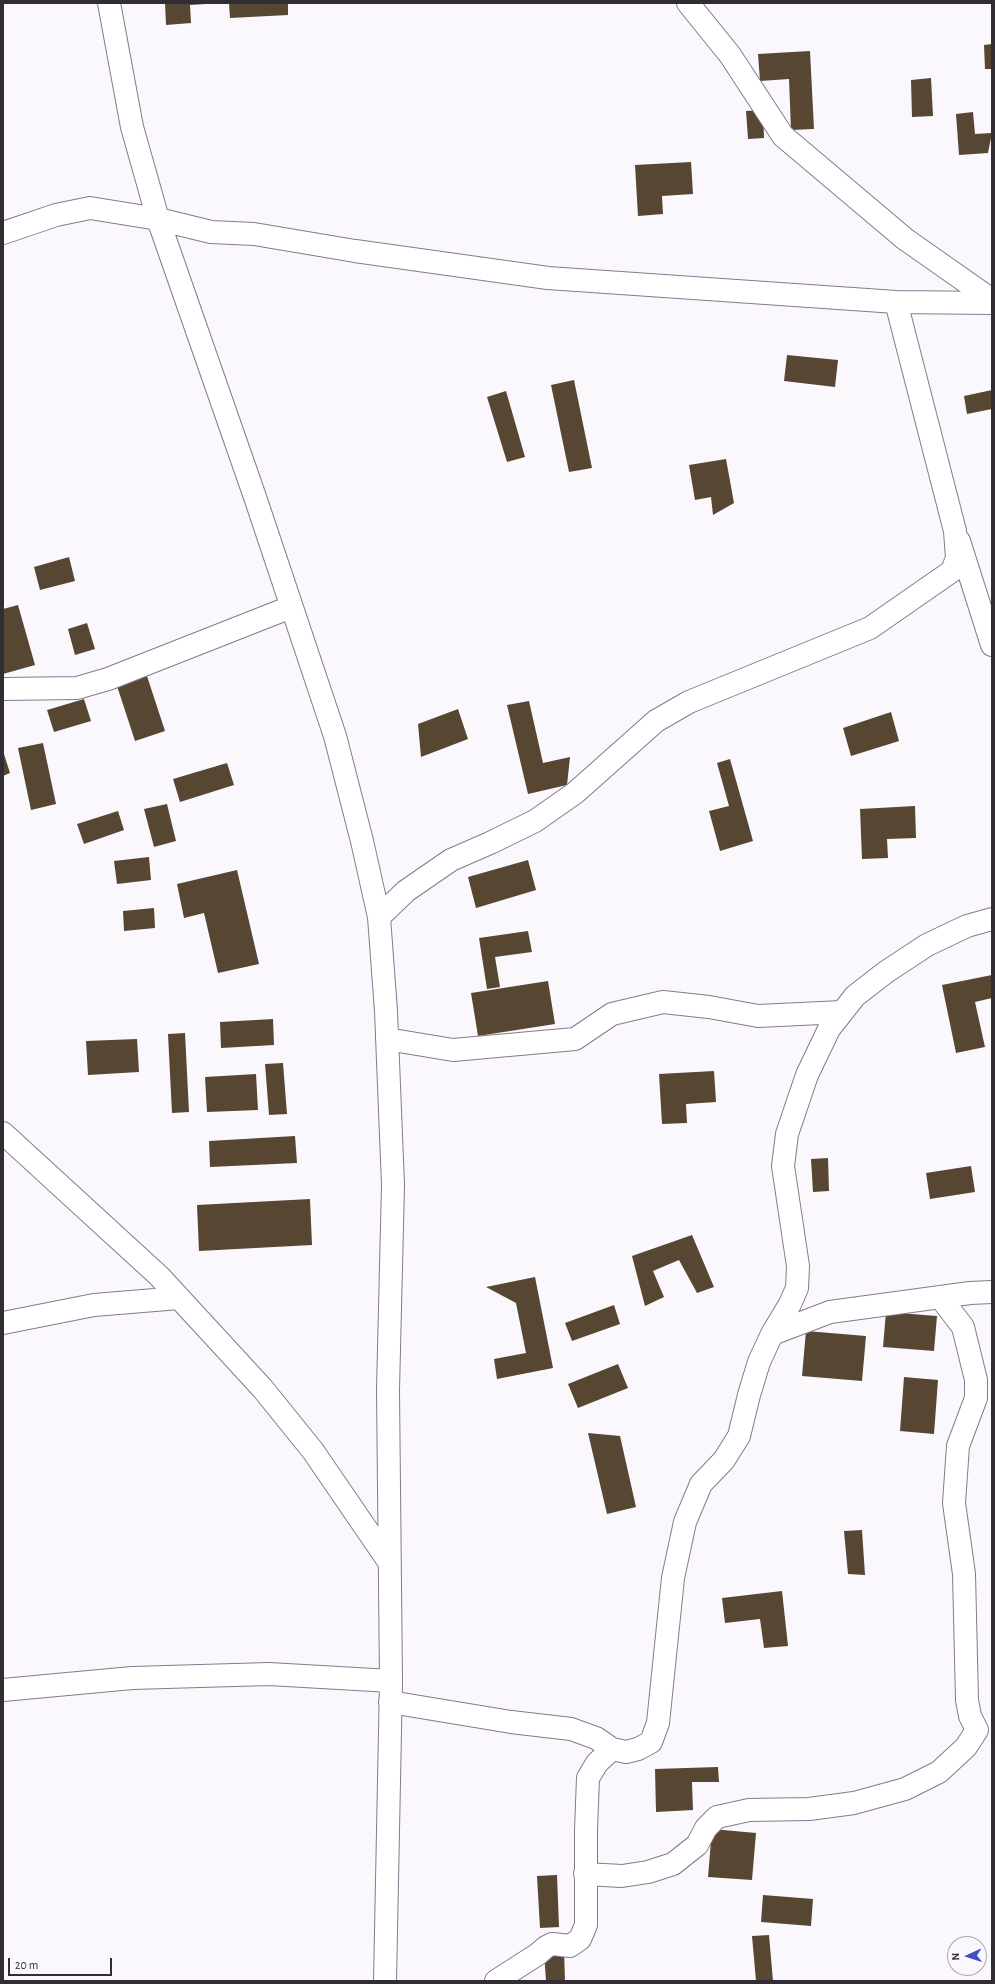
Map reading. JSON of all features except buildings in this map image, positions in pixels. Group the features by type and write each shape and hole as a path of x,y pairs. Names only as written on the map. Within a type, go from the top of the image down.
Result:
{"street":[{"path":"109,3 132,127 158,219 252,489 335,736 362,841 379,917 387,1039 392,1185 388,1390 391,1681 385,1981"},
{"path":"688,3 730,55 783,136 905,239 992,300"},
{"path":"3,233 56,215 90,208 158,219 211,232 254,234 354,251 548,278 896,302 992,303"},
{"path":"896,302 955,531 965,554 992,644"},
{"path":"379,917 406,891 451,860 535,821 575,793 656,721 689,702 870,628 952,571 957,558 955,531"},
{"path":"3,689 76,688 108,678 291,607"},
{"path":"390,1702 511,1722 571,1729 596,1738 612,1749 626,1752 638,1749 651,1742 658,1723 673,1578 685,1522 701,1484 724,1460 739,1436 759,1362 772,1334 790,1304 797,1288 798,1266 783,1166 787,1134 807,1075 829,1029 855,996 886,972 927,945 967,926 992,919"},
{"path":"387,1039 453,1050 575,1039 612,1014 663,1002 709,1007 758,1016 842,1012"},
{"path":"3,1133 159,1276 263,1389 314,1451 389,1562"},
{"path":"772,1334 830,1312 940,1297 992,1292"},
{"path":"585,1874 622,1876 648,1872 673,1864 697,1845 706,1828 717,1817 748,1810 809,1810 854,1802 905,1789 939,1772 966,1748 977,1730 970,1716 967,1700 964,1574 954,1502 958,1446 976,1398 976,1380 963,1328 940,1297"},
{"path":"3,1322 94,1305 179,1298"},
{"path":"3,1690 132,1678 269,1674 391,1681"},
{"path":"496,1981 552,1944 570,1946 580,1939 586,1925 585,1874 588,1778 597,1763 612,1749"}]}
